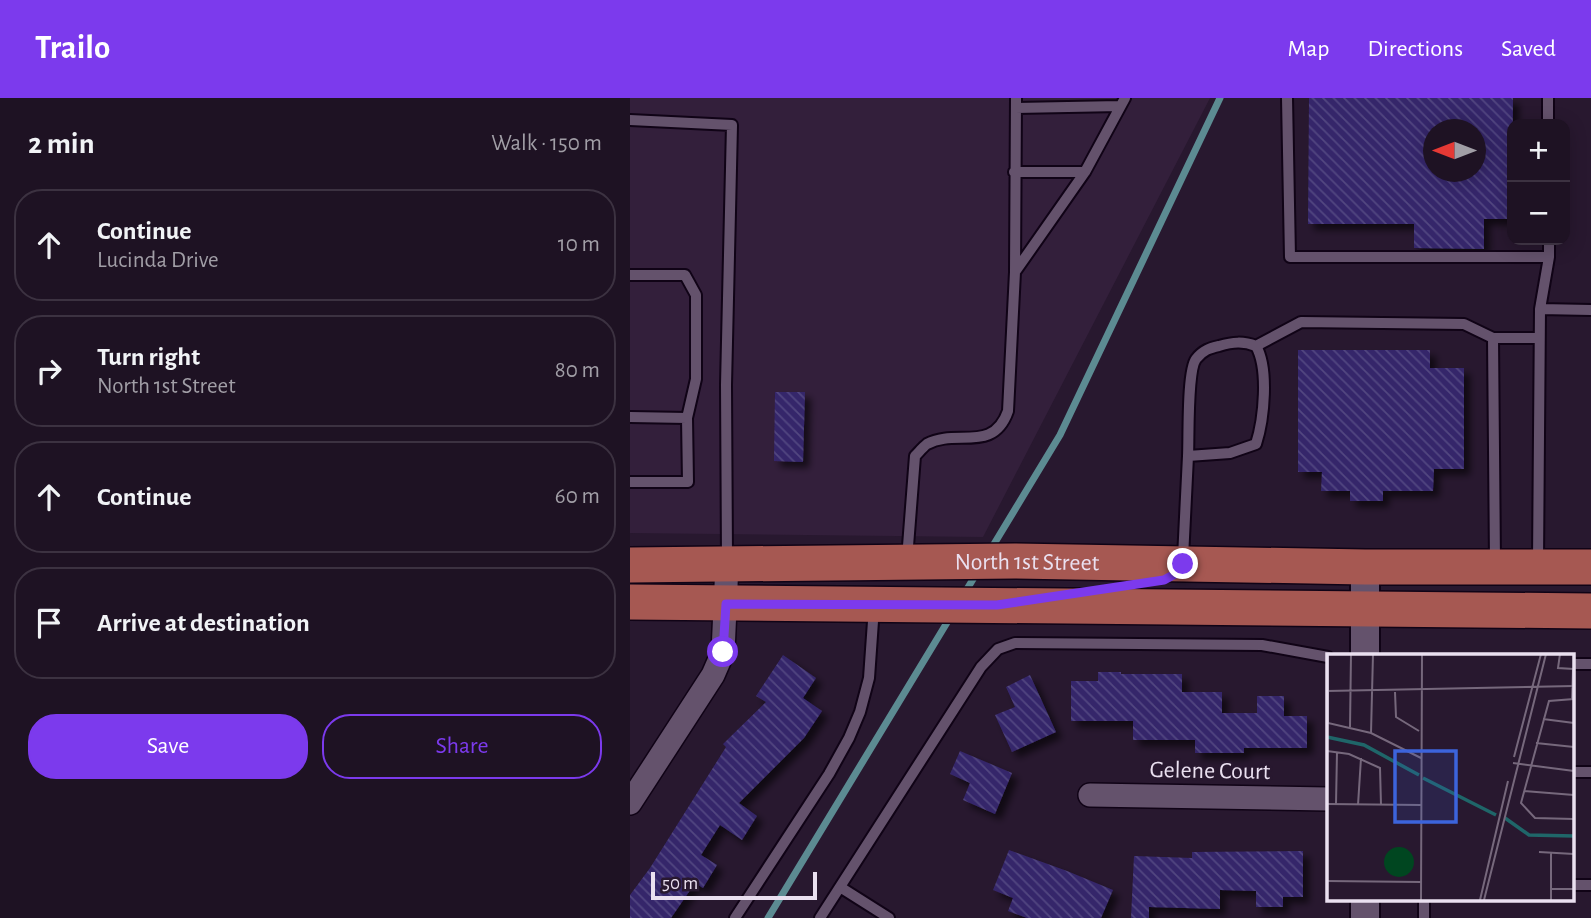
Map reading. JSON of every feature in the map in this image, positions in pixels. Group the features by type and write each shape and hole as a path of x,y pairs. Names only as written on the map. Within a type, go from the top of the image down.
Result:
{"main road":[{"name":"North 1st Street","path":"630,565 1015,561 1365,567 1591,567"},
{"path":"997,605 1164,580 1177,573 1183,564"},
{"name":"North 1st Street","path":"630,602 1591,611"}],"street":[{"path":"630,803 713,675 723,652 727,564"},
{"path":"1365,567 1365,654"},
{"name":"Gelene Court","path":"1090,795 1327,799"},
{"path":"1365,900 1365,918"}],"lane":[{"path":"1287,98 1290,257 1549,257"},
{"path":"1548,98 1548,119"},
{"path":"918,562 915,456 927,444 990,435 1003,424 1007,411 1014,272 1016,103 1122,102 1085,172 1014,272"},
{"path":"630,120 732,125 726,386 727,564"},
{"path":"1014,172 1085,172"},
{"path":"1538,567 1539,338 1540,309 1549,245"},
{"path":"630,275 685,275 696,295 696,379 687,418 688,482 630,482"},
{"path":"1540,309 1591,310"},
{"path":"1256,346 1301,321 1464,324 1493,338 1539,338"},
{"path":"1493,338 1495,567"},
{"path":"1183,564 1191,383 1194,361 1206,349 1213,347 1243,341 1256,346 1262,356 1263,394 1262,424 1256,444 1230,453 1188,456"},
{"path":"630,417 687,418"},
{"path":"735,918 829,774 849,738 860,712 869,678 874,604"},
{"path":"821,918 981,667 998,649 1015,643 1262,645 1327,657"},
{"path":"840,887 890,918"},
{"path":"1424,900 1424,918"}],"shaded area":[{"path":"630,98 1210,98 983,537 630,533"}],"building":[{"path":"1309,98 1513,98 1513,119 1507,119 1507,219 1484,219 1484,249 1414,248 1414,224 1308,224"},
{"path":"1298,350 1430,350 1430,368 1464,368 1464,469 1434,469 1433,491 1383,491 1383,501 1350,501 1350,491 1321,491 1322,472 1298,472"},
{"path":"775,392 805,392 803,462 774,461"},
{"path":"783,655 816,678 803,698 822,711 804,738 739,803 757,816 742,840 720,825 701,855 717,865 703,888 695,883 671,918 630,918 630,895 726,747 723,744 766,702 756,696"},
{"path":"1098,672 1182,674 1182,692 1222,692 1222,713 1257,713 1257,696 1284,696 1284,716 1307,716 1307,748 1244,748 1244,753 1195,753 1195,740 1133,740 1133,721 1071,721 1071,681 1098,681"},
{"path":"1030,675 1056,732 1012,752 995,715 1015,707 1006,687"},
{"path":"960,751 1012,773 995,814 963,800 970,783 950,774"},
{"path":"1009,850 1113,890 1101,918 1027,918 1008,911 1013,898 993,890"},
{"path":"1303,851 1303,897 1283,897 1283,907 1256,907 1256,891 1220,890 1220,909 1149,907 1149,918 1131,918 1134,856 1192,858 1192,852"}],"waterway":[{"path":"991,549 1060,435 1220,98"},
{"path":"964,594 978,571"},
{"path":"768,918 951,616"}],"route":[{"path":"723,652 726,604 997,605 1164,580 1177,573 1183,564"}]}
